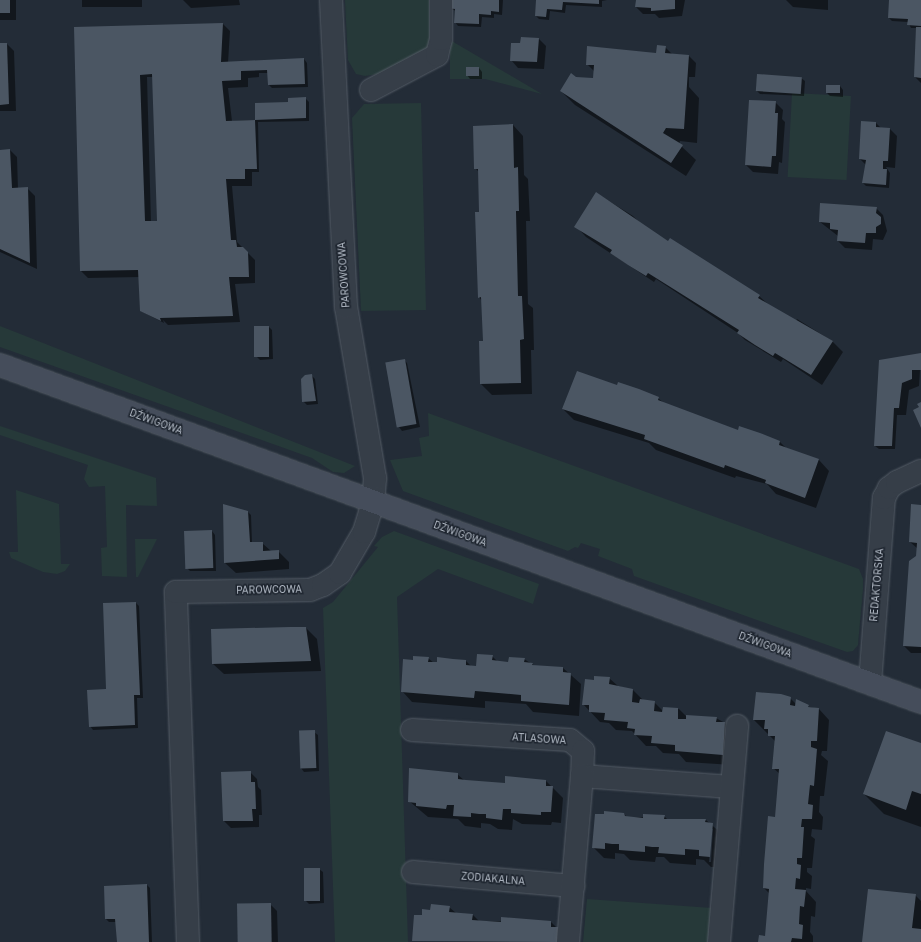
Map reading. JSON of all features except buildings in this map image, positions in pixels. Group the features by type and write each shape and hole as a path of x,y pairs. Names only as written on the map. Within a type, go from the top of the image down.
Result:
{"main road":[{"name":"DŹWIGOWA","path":"0,365 921,702"}],"street":[{"name":"PAROWCOWA","path":"188,942 176,592 310,590 323,585 340,573 364,532 373,502 375,478 346,307 331,0"},
{"path":"371,90 437,55 441,39 441,0"},
{"name":"REDAKTORSKA","path":"870,684 884,498 889,488 921,471"},
{"path":"719,942 737,726"},
{"name":"ATLASOWA","path":"412,730 570,740 583,751 582,776"},
{"path":"568,942 582,776 731,787"},
{"name":"ZODIAKALNA","path":"413,872 573,886"}],"shaded area":[{"path":"345,0 429,0 430,53 391,72 365,76 356,74 348,60"},
{"path":"450,40 542,94 485,79 450,79"},
{"path":"792,93 851,96 847,180 788,177"},
{"path":"421,103 426,310 361,311 352,118 364,104"},
{"path":"0,326 355,466 344,473 333,472 312,458 0,347"},
{"path":"428,413 859,569 863,579 863,589 858,645 853,651 847,652 634,576 632,569 598,556 600,549 581,543 578,548 575,547 568,551 403,491 390,460 422,456 419,438 429,436"},
{"path":"0,426 156,478 157,506 126,505 127,577 102,576 101,548 107,547 105,486 89,487 84,479 88,465 0,435"},
{"path":"16,490 59,504 61,564 70,564 65,571 57,574 43,572 11,558 9,552 18,552"},
{"path":"394,531 539,584 533,604 438,569 397,597 408,942 335,942 323,608 333,602 378,547 374,546 382,537"},
{"path":"135,539 157,539 138,577 136,577"},
{"path":"587,899 712,908 710,942 583,942"}]}
